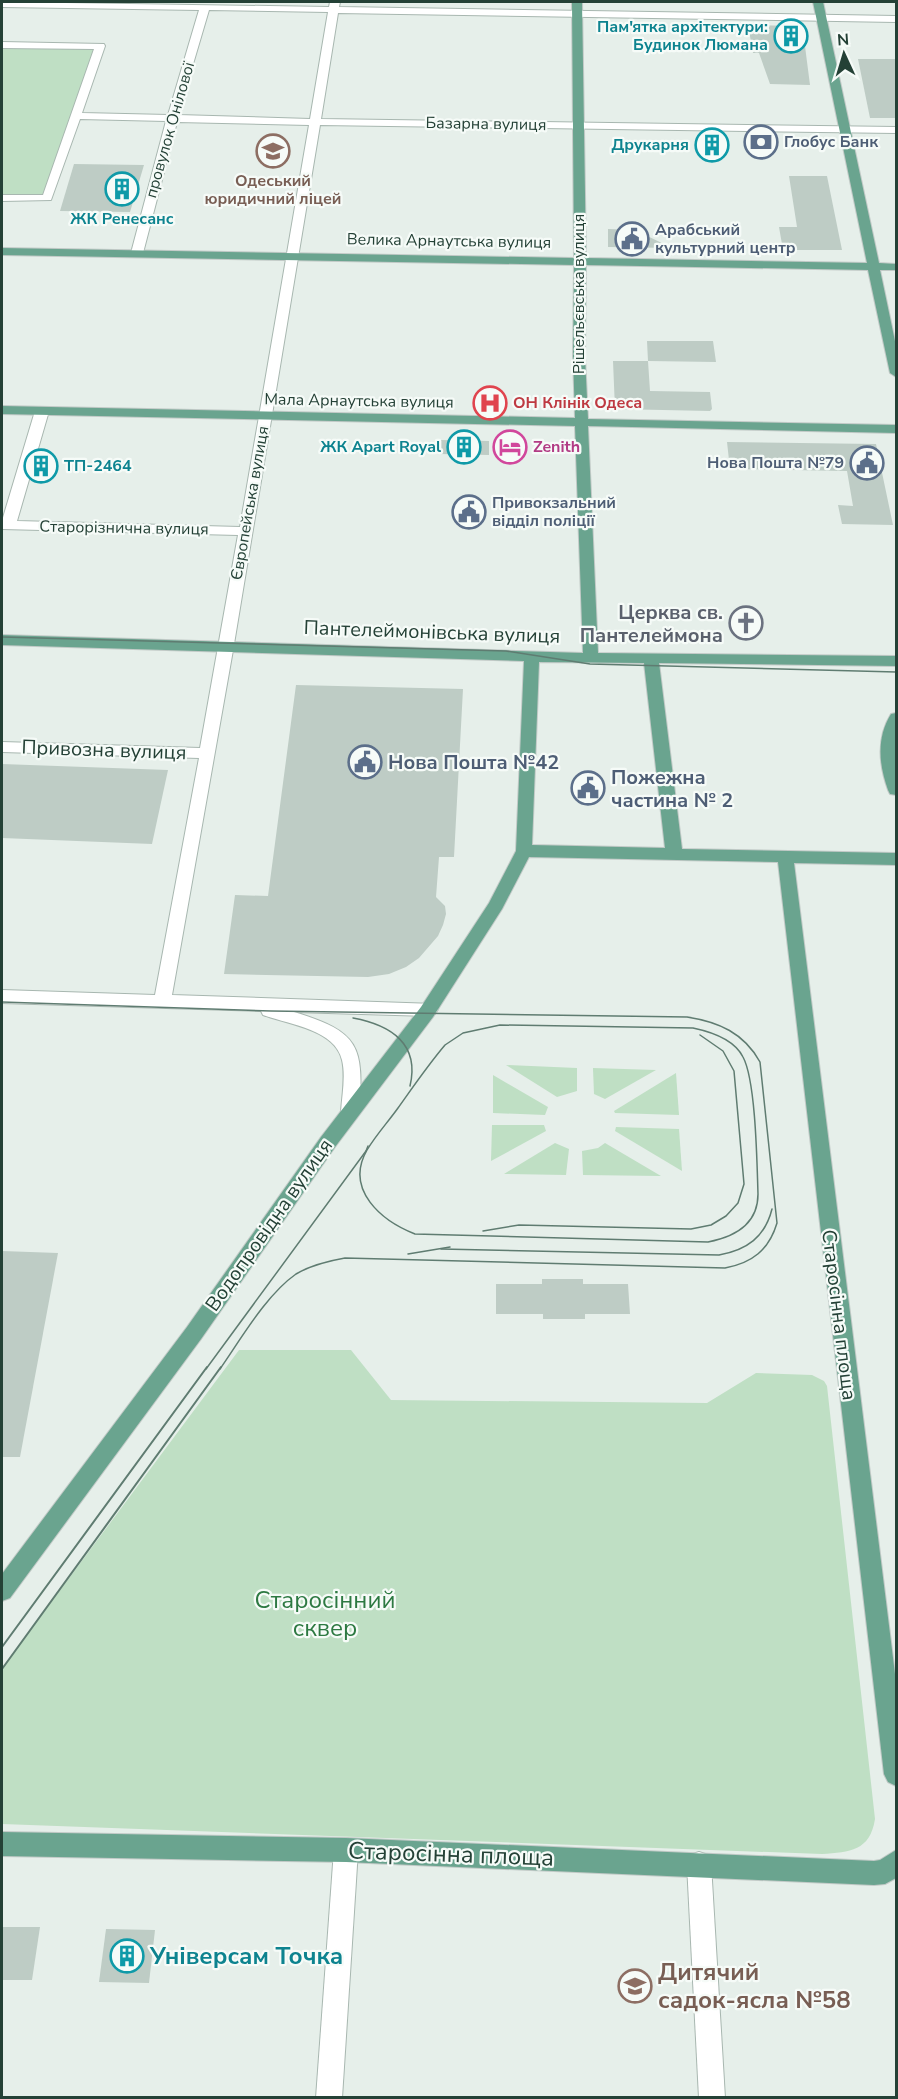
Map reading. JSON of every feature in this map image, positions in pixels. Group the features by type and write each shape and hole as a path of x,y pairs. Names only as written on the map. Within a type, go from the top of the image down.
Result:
{"main road":[{"name":"Рішельєвська вулиця","path":"576,2 580,260 578,327 591,657"},
{"path":"818,2 872,266 897,373"},
{"name":"Велика Арнаутська вулиця","path":"2,250 897,267"},
{"name":"Мала Арнаутська вулиця","path":"2,410 897,429"},
{"name":"Пантелеймонівська вулиця","path":"2,640 532,656 897,661"},
{"path":"532,656 524,851 897,859"},
{"path":"651,658 674,853"},
{"path":"897,718 888,739 887,760 897,790"},
{"name":"Водопровідна вулиця","path":"2,1591 194,1333 350,1112 429,1009 496,905 524,851"},
{"name":"Старосінна площа","path":"785,855 831,1252 873,1569 897,1774"},
{"name":"Старосінна площа","path":"2,1844 346,1850 885,1874 897,1862"}],"street":[{"path":"2,4 335,6 577,14 897,19"},
{"name":"Європейська вулиця","path":"162,1003 246,531 335,6"},
{"name":"провулок Онілової","path":"137,253 172,118 205,7"},
{"path":"2,45 100,46 47,198 2,198"},
{"name":"Базарна вулиця","path":"76,116 316,122 897,130"},
{"path":"5,525 42,411"},
{"name":"Старорізнична вулиця","path":"5,525 246,531"},
{"name":"Привозна вулиця","path":"2,747 206,753"},
{"path":"2,997 429,1009"},
{"path":"259,1005 322,1029 341,1041 351,1060 350,1112"},
{"path":"329,2097 346,1850"},
{"path":"699,1864 712,2097"}],"green space":[{"path":"2,45 100,46 47,198 2,198"},
{"path":"506,1065 577,1068 577,1091 557,1097"},
{"path":"593,1068 656,1070 605,1099 594,1094"},
{"path":"676,1073 679,1115 615,1113 614,1111"},
{"path":"493,1075 548,1107 545,1115 493,1113"},
{"path":"492,1125 544,1125 546,1131 491,1161"},
{"path":"616,1127 679,1129 682,1171 615,1131"},
{"path":"555,1143 569,1149 566,1175 504,1174"},
{"path":"605,1143 661,1176 583,1175 582,1151 598,1148"},
{"name":"Старосінний сквер","path":"239,1350 351,1350 391,1400 707,1403 756,1373 812,1375 824,1381 827,1386 875,1819 869,1838 857,1848 822,1854 2,1824 2,1668"}],"building":[{"path":"802,23 810,85 770,84 759,53 753,53 748,25 794,26"},
{"path":"858,59 897,59 896,118 870,118"},
{"name":"ЖК Ренесанс","path":"74,164 144,165 130,212 60,211"},
{"path":"789,176 827,176 842,250 783,250 779,227 797,227"},
{"name":"Арабський культурний центр","path":"608,229 635,230 672,248 608,247"},
{"path":"647,341 713,341 716,362 648,361"},
{"path":"613,361 648,361 650,391 710,392 712,409 710,411 615,409"},
{"name":"ЖК Apart Royal","path":"440,440 489,441 489,455 439,454"},
{"path":"727,442 876,444 893,525 842,524 838,505 853,506 847,471 730,469"},
{"path":"296,685 463,689 454,857 439,857 436,897 445,906 446,914 438,936 419,958 406,967 389,974 368,977 224,974 235,895 268,896"},
{"path":"2,764 168,770 152,844 2,838"},
{"path":"2,1251 58,1253 20,1457 2,1457"},
{"path":"542,1279 583,1279 583,1284 628,1284 630,1314 585,1314 585,1319 543,1319 543,1314 496,1314 496,1284 542,1284"},
{"path":"2,1927 40,1927 32,1980 2,1980"},
{"name":"Універсам Точка","path":"106,1929 155,1930 149,1983 99,1982"}],"tram line":[{"path":"2,637 506,651 590,664 896,672"},
{"path":"2,1002 271,1011 687,1017 710,1022 730,1030 746,1043 760,1062 777,1223 764,1248 751,1259 725,1268 339,1259 296,1274 274,1293 220,1369"},
{"path":"353,1018 379,1026 400,1039 411,1059 410,1086"},
{"path":"500,1025 693,1028 715,1034 734,1045 743,1057 751,1084 755,1124 758,1194 757,1204 749,1221 735,1233 708,1242 415,1234 390,1221 379,1212 363,1191 360,1178 361,1165 367,1150 445,1045 463,1033 500,1025"},
{"path":"483,1231 519,1225 691,1229 711,1225 726,1216 738,1203 744,1184 734,1071 723,1051 700,1035"},
{"path":"206,1369 368,1146"},
{"path":"441,1249 719,1255 738,1250 760,1235 772,1209"},
{"path":"408,1254 450,1247"},
{"path":"2,1647 207,1367"},
{"path":"2,1669 221,1367"}],"place":[{"name":"Пам'ятка архітектури: Будинок Люмана","path":"791,36"},
{"name":"Глобус Банк","path":"761,142"},
{"name":"Друкарня","path":"712,145"},
{"name":"Одеський юридичний ліцей","path":"273,151"},
{"name":"ЖК Ренесанс","path":"122,189"},
{"name":"Арабський культурний центр","path":"632,239"},
{"name":"ОН Клінік Одеса","path":"490,403"},
{"name":"ЖК Apart Royal","path":"464,447"},
{"name":"Zenith","path":"510,447"},
{"name":"Нова Пошта №79","path":"867,463"},
{"name":"ТП-2464","path":"41,466"},
{"name":"Привокзальний відділ поліції","path":"469,512"},
{"name":"Церква св. Пантелеймона","path":"746,623"},
{"name":"Нова Пошта №42","path":"365,762"},
{"name":"Пожежна частина № 2","path":"588,788"},
{"name":"Універсам Точка","path":"127,1956"},
{"name":"Дитячий садок-ясла №58","path":"635,1986"}]}
